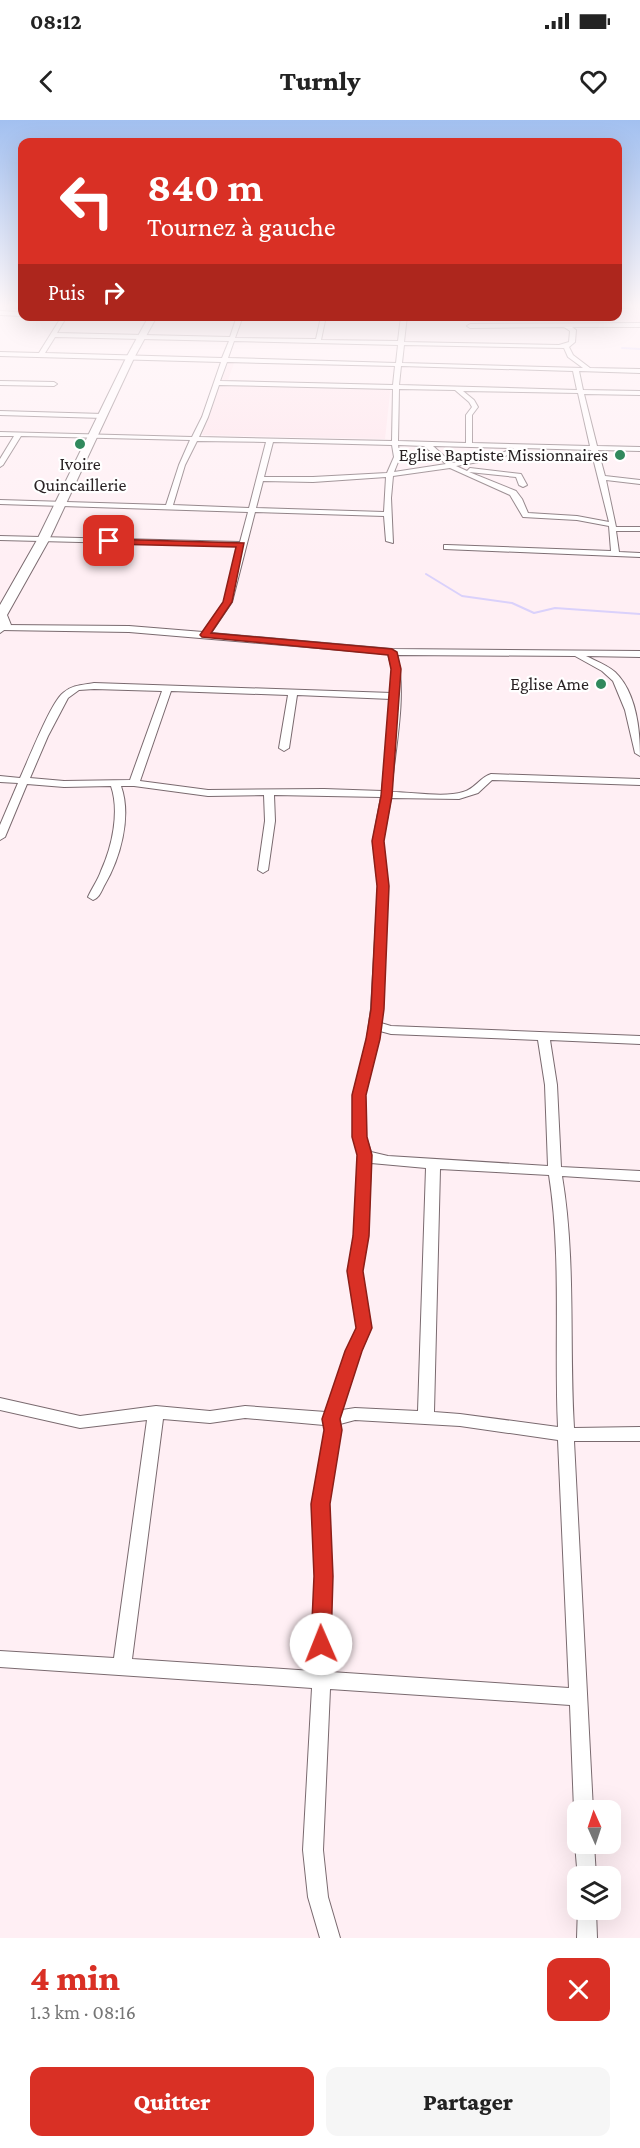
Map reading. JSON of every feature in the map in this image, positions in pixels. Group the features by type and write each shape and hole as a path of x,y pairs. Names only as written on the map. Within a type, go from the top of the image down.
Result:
{"street":[{"path":"114,392 1,622 129,629 392,652 640,654"},
{"path":"169,506 182,465 205,417 214,392"},
{"path":"390,541 389,474 397,457 395,447 396,392"},
{"path":"460,392 474,404 468,418 469,445"},
{"path":"576,392 640,393"},
{"path":"581,392 613,527 615,554"},
{"path":"0,413 103,416"},
{"path":"0,434 640,449"},
{"path":"0,465 19,434"},
{"path":"205,635 228,602 241,544 270,440"},
{"path":"425,444 452,467 510,490 521,500 522,512 526,515 577,518 613,527 640,529"},
{"path":"260,479 320,480 452,467 503,455 521,446"},
{"path":"452,467 519,474 523,485"},
{"path":"602,478 640,482"},
{"path":"0,502 388,514"},
{"path":"0,538 241,544"},
{"path":"447,547 640,555"},
{"path":"330,1938 318,1897 314,1850 322,1681 323,1576 320,1504 333,1430 331,1419 364,1328 355,1271 361,1236 365,1155 360,1137 359,1095 377,1009 383,886 378,841 386,796 396,696 396,669 392,652"},
{"path":"575,654 611,672 616,678 622,690 640,753"},
{"path":"0,837 47,728 64,696 69,692 94,686 396,696"},
{"path":"134,783 167,690"},
{"path":"284,748 293,693"},
{"path":"0,779 63,784 134,783 208,793 324,792 453,797 468,795 477,789 482,781 491,777 640,782"},
{"path":"93,897 107,871 116,836 119,791 115,783"},
{"path":"263,870 270,821 269,793"},
{"path":"374,1025 391,1030 640,1040"},
{"path":"543,1035 550,1085 555,1172 560,1203 567,1435 584,1800"},
{"path":"365,1155 388,1161 640,1176"},
{"path":"426,1418 433,1164"},
{"path":"0,1404 80,1422 156,1412 210,1417 245,1413 331,1419 355,1414 470,1421 567,1435 640,1434"},
{"path":"122,1667 156,1412"},
{"path":"0,1659 579,1697"},
{"path":"586,1920 587,1938"}],"shaded area":[{"path":"218,392 390,392 385,439 202,435"}],"waterway":[{"path":"426,574 462,596 512,603 534,613 555,608 640,614"}],"place":[{"name":"Ivoire Quincaillerie","path":"80,444"},
{"name":"Eglise Baptiste Missionnaires","path":"620,455"},
{"name":"Eglise Ame","path":"601,684"}],"route":[{"path":"109,541 241,544 228,602 205,635 304,646 392,652 396,669 396,696 386,796 378,841 383,886 377,1009 373,1039 359,1095 360,1137 365,1155 361,1236 355,1271 364,1328 331,1419 333,1430 320,1504 323,1576 321,1644"}]}
